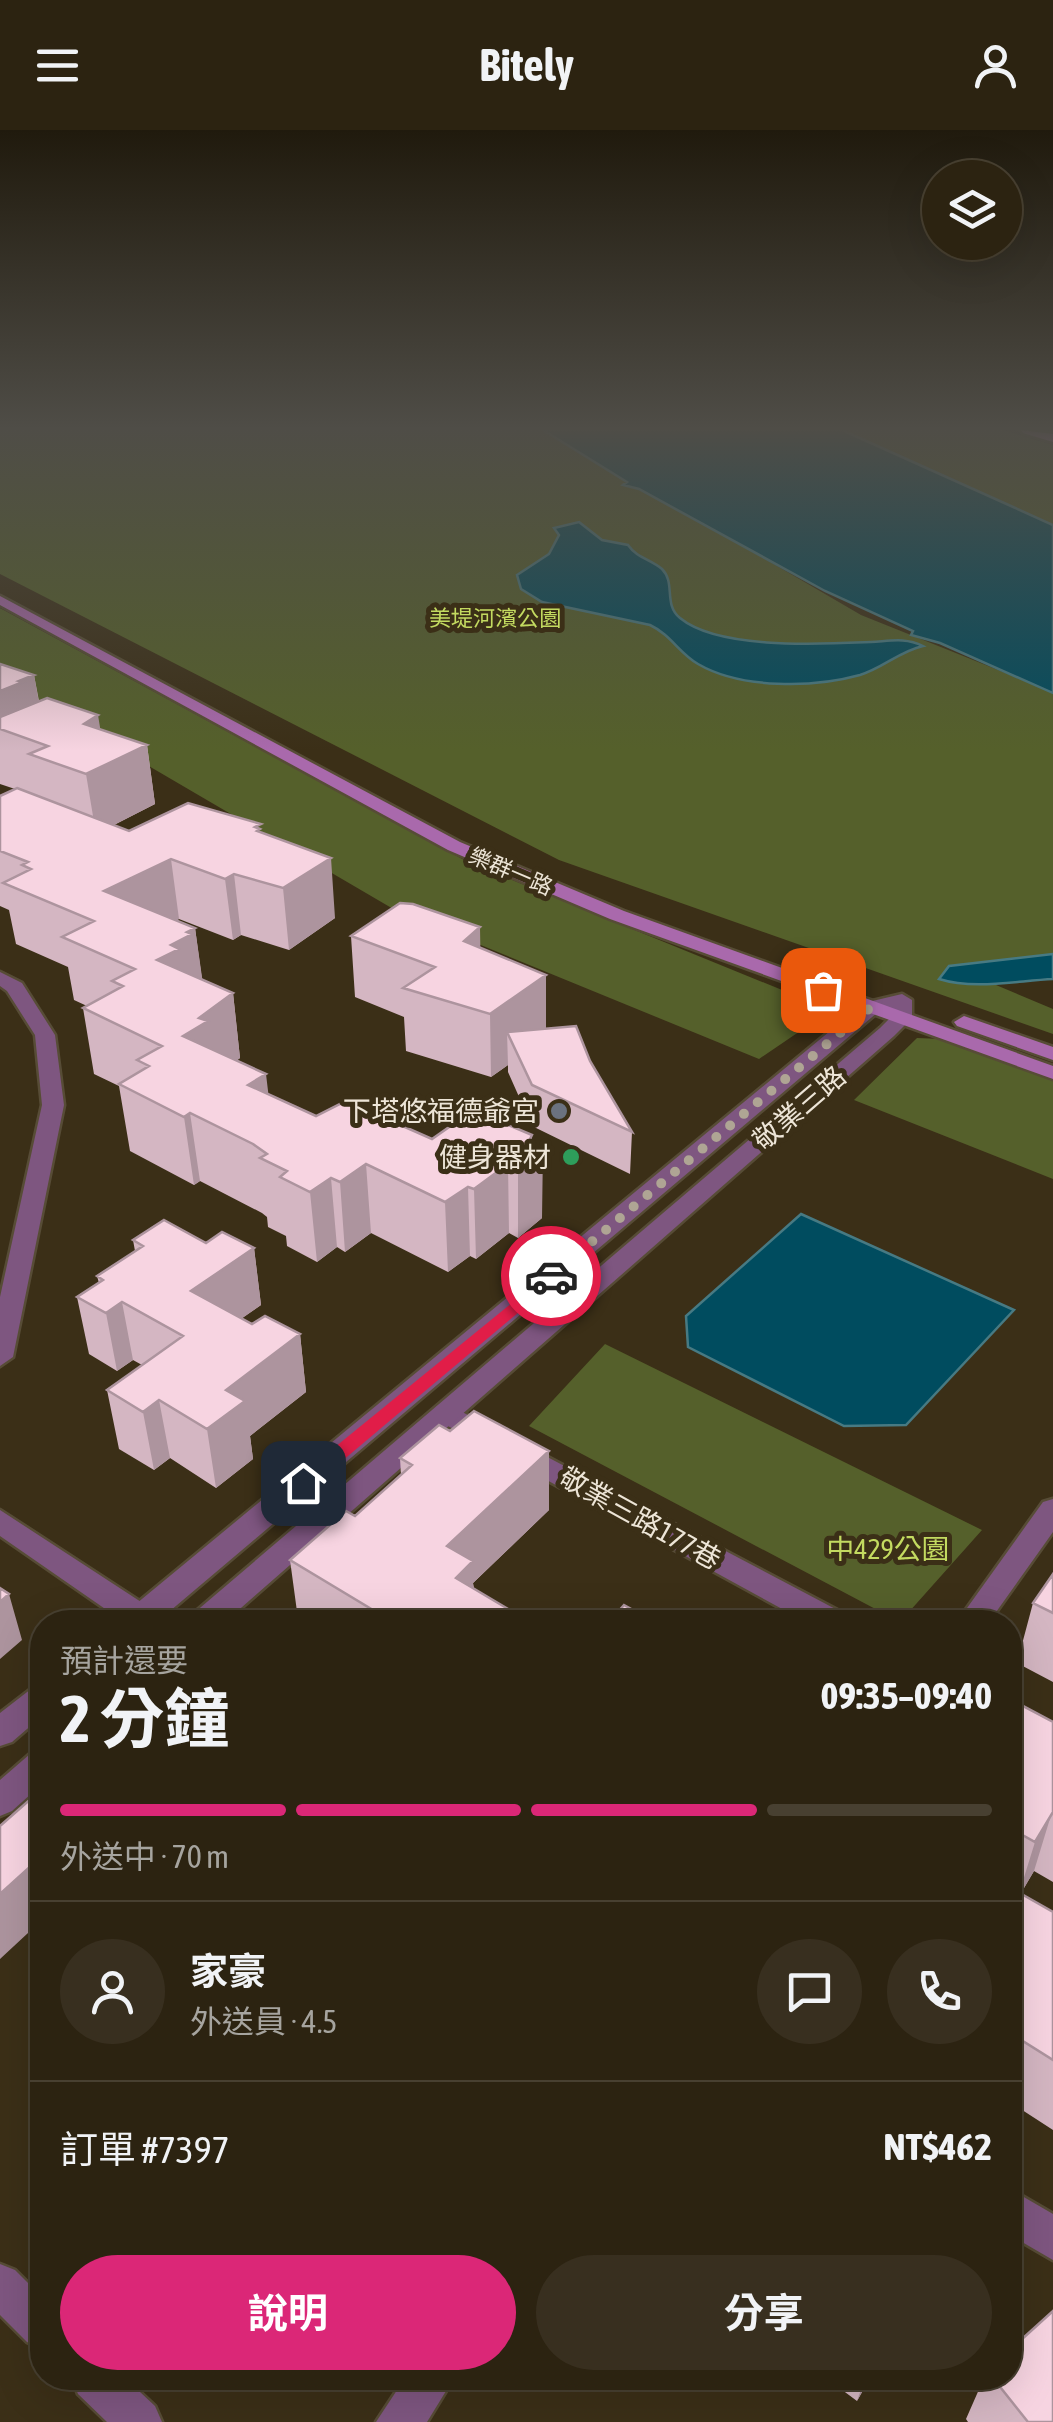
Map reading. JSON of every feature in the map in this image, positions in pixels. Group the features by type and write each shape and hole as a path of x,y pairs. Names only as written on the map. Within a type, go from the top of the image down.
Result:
{"main road":[{"name":"樂群一路","path":"0,585 474,838 1053,1073"},
{"name":"樂群一路","path":"0,600 454,846 617,915 871,1007 902,1009 1053,1054"}],"street":[{"path":"0,978 15,987 44,1035 54,1106 0,1357"},
{"name":"敬業三路","path":"154,1610 871,1007"},
{"name":"敬業三路","path":"219,1610 902,1009"},
{"name":"敬業三路177巷","path":"447,1413 810,1610"},
{"path":"981,1610 1053,1510"},
{"path":"0,1522 125,1610"},
{"path":"0,1732 30,1708"},
{"path":"0,1800 30,1774"},
{"path":"1022,2218 1053,2239"},
{"path":"0,2285 30,2315"},
{"path":"106,2390 139,2422"},
{"path":"399,2422 423,2390"}],"green space":[{"name":"美堤河濱公園","path":"0,537 727,537 861,615 1053,692 1053,955 951,966 1053,1009 1053,1034 559,860 0,574"},
{"path":"0,608 468,862 831,1010 759,1059 395,910 0,679"},
{"path":"917,1038 942,1039 1053,1079 1053,1179 854,1100"},
{"name":"中429公園","path":"605,1344 982,1530 911,1610 877,1610 529,1426"}],"water":[{"path":"558,537 598,537 628,545 662,569 672,606 680,618 719,636 772,643 897,640 923,646 860,675 841,679 777,684 735,678 691,660 650,625 542,602 521,589 517,575 549,554"},
{"path":"726,537 1053,537 1053,693 940,643 911,635 913,631 825,591"},
{"path":"1053,954 1053,979 980,984 939,979 949,966"},
{"path":"801,1214 1014,1310 906,1425 844,1426 688,1347 686,1316"}],"building":[{"path":"0,664 34,675 0,691"},
{"path":"47,698 98,715 84,724 147,745 86,774 29,754 48,746 0,729 0,717"},
{"path":"17,788 129,831 188,803 261,824 255,827 260,829 257,831 331,858 283,888 234,874 225,879 171,859 104,891 195,928 187,932 192,934 171,945 179,949 157,960 233,993 199,1018 208,1021 183,1036 266,1074 248,1085 316,1116 346,1101 432,1139 482,1104 516,1118 506,1124 532,1135 528,1143 543,1149 518,1168 508,1164 474,1189 468,1187 445,1202 366,1164 340,1182 331,1178 310,1192 280,1177 287,1171 260,1158 267,1154 253,1144 190,1113 184,1117 119,1084 149,1066 137,1060 162,1046 83,1008 123,986 112,981 135,969 62,937 94,921 3,883 31,869 22,865 28,862 0,851 0,796"},
{"path":"400,903 480,927 464,941 546,975 490,1014 403,988 435,967 351,936"},
{"path":"576,1026 590,1061 632,1132 532,1085 507,1032"},
{"path":"164,1220 206,1243 222,1232 254,1248 191,1291 252,1324 265,1316 300,1334 226,1390 245,1401 207,1429 159,1400 143,1412 107,1390 183,1336 122,1302 106,1313 77,1297 103,1280 97,1276 143,1246 133,1240"},
{"path":"474,1411 549,1451 447,1546 473,1561 456,1578 510,1610 373,1610 290,1560 346,1511 355,1516 412,1465 400,1458 439,1425 450,1431"},
{"path":"1053,1574 1053,1613 1033,1603"},
{"path":"0,1588 9,1594 0,1602"},
{"path":"1022,1705 1053,1722 1053,1812 1035,1842 1022,1835"},
{"path":"30,1800 30,1867 0,1894 0,1826"},
{"path":"1022,1894 1053,1912 1053,2060 1022,2041"},
{"path":"1053,2311 1053,2422 1028,2422 1003,2390 1022,2390 1022,2339"}],"way so far":[{"path":"551,1276 871,1007 823,990"}],"place":[{"name":"下塔悠福德爺宮","path":"559,1111"},
{"name":"健身器材","path":"571,1157"}],"route":[{"path":"303,1483 551,1276"}]}
